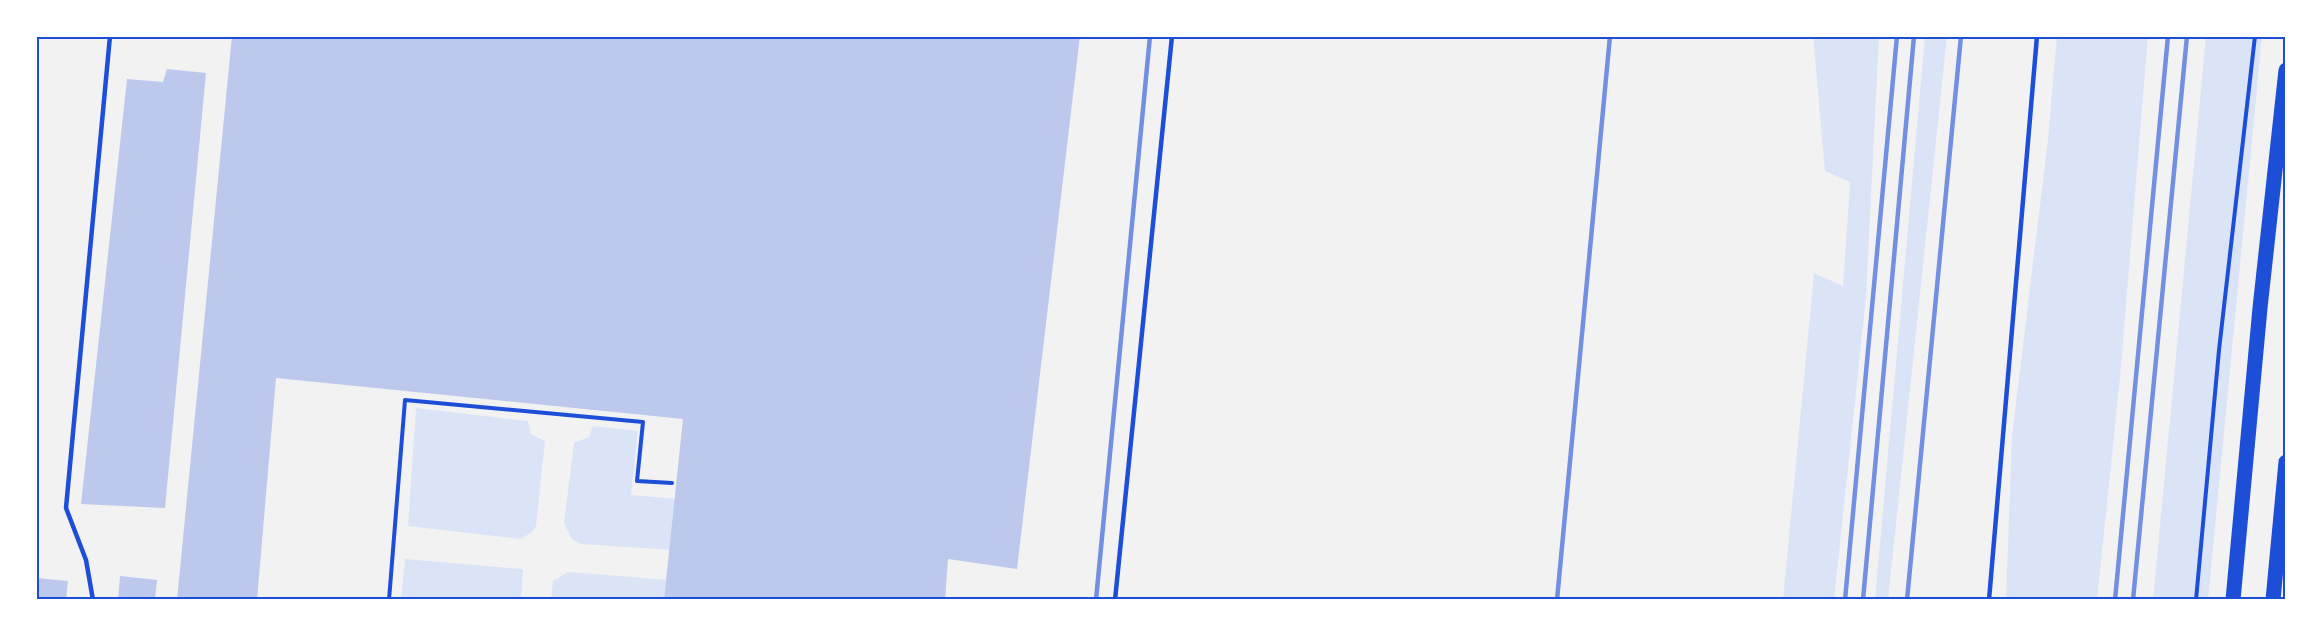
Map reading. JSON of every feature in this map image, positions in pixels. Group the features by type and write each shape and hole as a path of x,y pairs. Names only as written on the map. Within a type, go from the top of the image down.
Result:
{"main road":[{"path":"2233,600 2260,308 2286,70"},
{"path":"2273,600 2286,462"}],"lane":[{"path":"93,600 86,560 66,508 110,36"},
{"path":"1115,600 1172,36"},
{"path":"1989,600 2037,36"}],"path":[{"path":"2196,600 2219,350 2255,36"},
{"path":"389,600 405,400 643,422 636,481 672,483"}],"shaded area":[{"path":"1813,36 1879,36 1866,297 1834,600 1783,600 1814,273 1843,286 1850,182 1825,171"},
{"path":"1925,36 1947,36 1888,600 1875,600"},
{"path":"2057,36 2148,36 2120,378 2097,600 2006,600 2012,436 2048,139"},
{"path":"2206,36 2262,36 2208,600 2153,600"},
{"path":"416,408 528,421 531,434 545,441 536,526 532,532 521,539 408,526"},
{"path":"593,426 638,431 631,495 678,499 673,550 581,544 572,539 564,523 574,443 589,437"},
{"path":"405,559 523,569 521,600 401,600"},
{"path":"568,572 670,580 667,600 551,600 553,581"}],"building":[{"path":"232,36 1080,36 1017,569 948,559 945,600 664,600 683,419 276,378 257,600 177,600"},
{"path":"167,69 206,73 165,508 81,504 127,79 163,82"},
{"path":"120,576 157,580 155,600 118,600"},
{"path":"36,578 68,581 66,600 36,600"}],"railway":[{"path":"1096,600 1150,36"},
{"path":"1557,600 1610,36"},
{"path":"1845,600 1897,36"},
{"path":"1863,600 1914,36"},
{"path":"1907,600 1961,36"},
{"path":"2115,600 2168,36"},
{"path":"2133,600 2187,36"}]}
